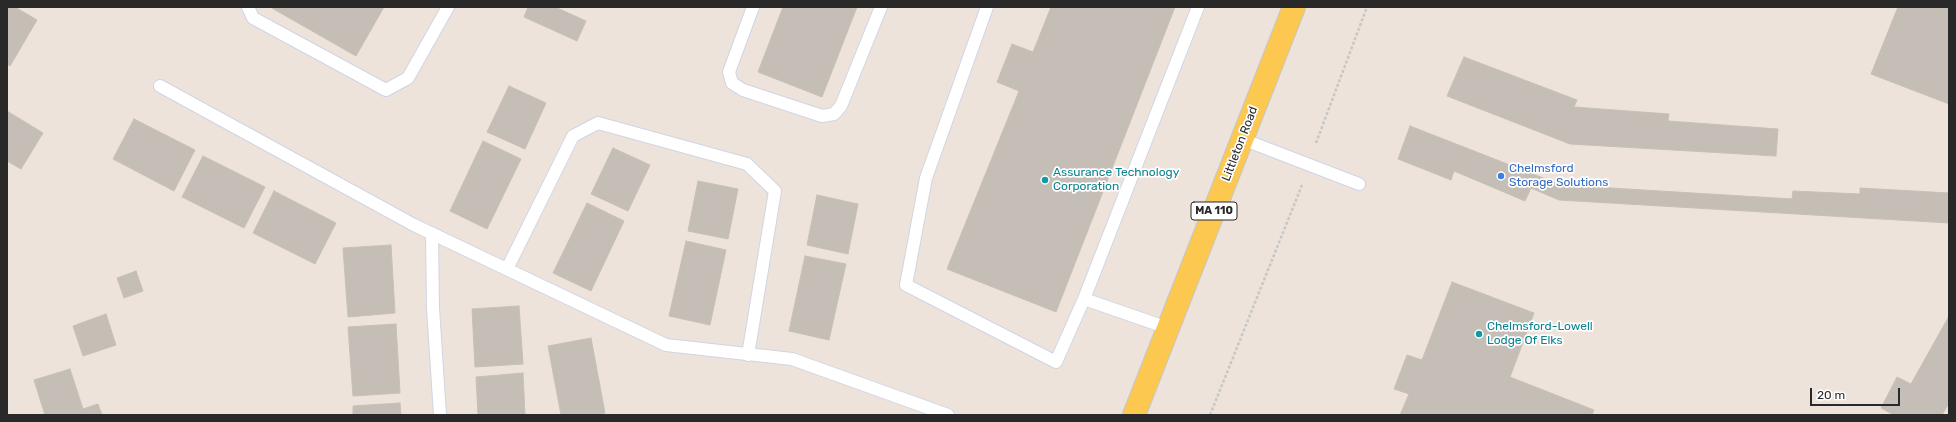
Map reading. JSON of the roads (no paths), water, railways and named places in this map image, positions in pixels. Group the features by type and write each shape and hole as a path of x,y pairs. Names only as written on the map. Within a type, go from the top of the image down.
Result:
{"main road":[{"name":"Littleton Road","path":"1134,415 1294,7"}],"lane":[{"path":"248,7 253,18 386,90 408,78 448,7"},
{"path":"753,7 730,72 732,83 743,90 822,116 834,114 842,106 881,7"},
{"path":"987,7 926,178 906,285 1056,362 1084,299 1198,7"},
{"path":"160,86 432,234 666,345 792,359 948,415"},
{"path":"507,269 574,136 598,123 747,164 775,192 748,355"},
{"path":"1242,139 1359,184"},
{"path":"432,234 433,308 440,415"},
{"path":"1084,299 1168,328"}],"place":[{"name":"Chelmsford Storage Solutions","path":"1501,176"},
{"name":"Assurance Technology Corporation","path":"1045,180"},
{"name":"Chelmsford-Lowell Lodge Of Elks","path":"1479,334"}]}
